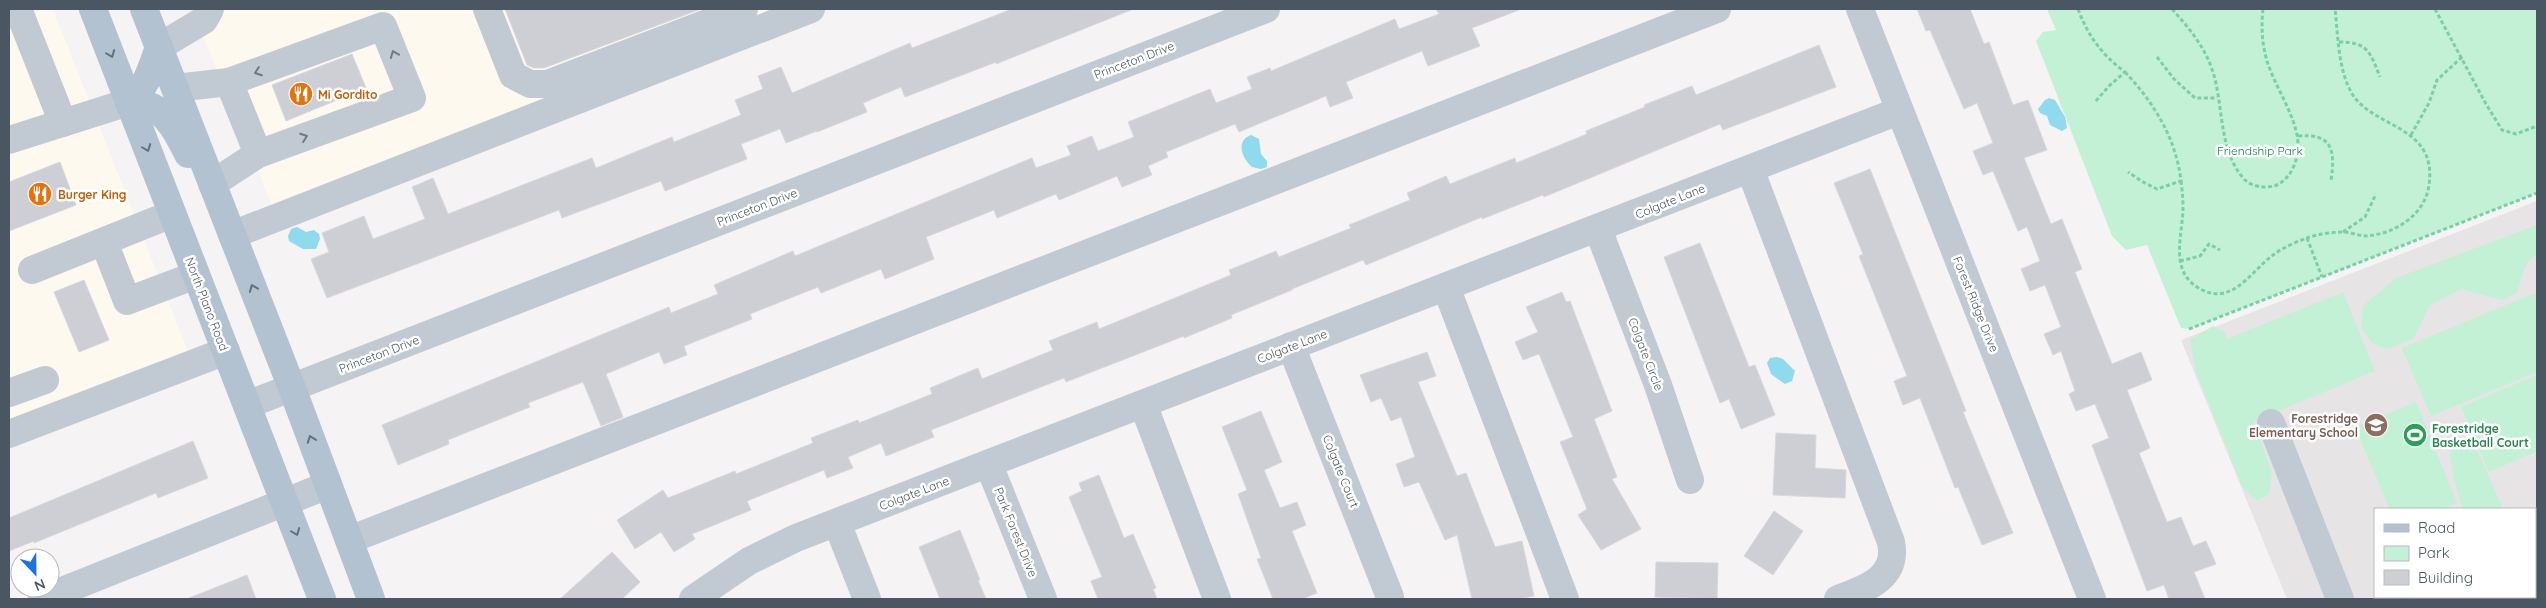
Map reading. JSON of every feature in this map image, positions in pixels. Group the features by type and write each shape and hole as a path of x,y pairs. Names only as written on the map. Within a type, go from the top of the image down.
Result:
{"main road":[{"name":"North Plano Road","path":"93,9 322,599"},
{"path":"144,9 292,388 371,599"},
{"path":"129,102 135,98 148,78 159,47"},
{"path":"129,102 151,106 158,111 180,137 196,172 227,224"}],"street":[{"path":"18,9 63,123"},
{"path":"159,47 204,20 210,9"},
{"path":"487,9 513,75 530,84 547,84 744,9"},
{"path":"227,224 811,9"},
{"name":"Princeton Drive","path":"247,405 1266,9"},
{"path":"349,540 1717,9"},
{"name":"Forest Ridge Drive","path":"1860,9 2092,599"},
{"path":"175,88 229,82 383,26 412,98 258,154 212,184"},
{"path":"229,82 258,154"},
{"path":"9,140 129,102"},
{"name":"Colgate Lane","path":"693,599 749,561 796,538 989,465 1899,111"},
{"path":"1750,169 1891,542 1893,553 1887,571 1878,580 1861,591 1838,599"},
{"path":"32,270 172,214"},
{"name":"Colgate Circle","path":"1598,229 1658,385 1690,480"},
{"path":"104,242 127,301 196,275"},
{"path":"1446,287 1565,599"},
{"name":"Colgate Court","path":"1291,346 1390,597"},
{"path":"9,434 226,351"},
{"path":"9,393 45,380"},
{"path":"1143,404 1217,599"},
{"path":"2271,423 2340,599"},
{"name":"Park Forest Drive","path":"989,465 1043,599"},
{"path":"42,599 328,485"},
{"path":"837,523 867,599"}],"path":[{"path":"2078,9 2091,38 2104,55 2125,72 2146,94 2162,120 2179,165 2183,206 2178,248 2180,261 2189,281 2200,289 2225,293 2239,287 2274,254 2307,238 2344,232 2366,236 2391,230 2408,221 2422,205 2429,185 2428,168 2423,150 2411,135 2369,112 2349,90 2339,42 2335,9"},
{"path":"2172,9 2203,48 2213,73 2221,121 2231,156 2247,182 2266,188 2281,184 2294,168 2298,136 2263,46 2261,27 2263,9"},
{"path":"2436,9 2502,130 2516,134 2537,126"},
{"path":"2339,42 2357,42 2364,46 2371,54 2380,76"},
{"path":"2157,57 2174,80 2194,98 2217,98"},
{"path":"2411,135 2429,103 2437,80 2462,57"},
{"path":"2095,102 2108,86 2125,72"},
{"path":"2298,136 2319,136 2327,142 2332,150 2333,166 2330,180"},
{"path":"2128,172 2157,189 2181,180"},
{"path":"2189,329 2537,193"},
{"path":"2344,232 2365,217 2376,194"},
{"path":"2307,238 2322,277"},
{"path":"2180,261 2200,256 2209,244 2220,250"}],"shaded area":[{"path":"9,9 53,9 190,356 9,428"},
{"path":"192,9 821,9 280,225"},
{"name":"Forestridge Elementary School","path":"2537,201 2537,599 2287,599 2181,340"}],"green space":[{"name":"Friendship Park","path":"2047,9 2537,9 2537,193 2189,329 2181,328 2147,245 2126,250 2112,236 2036,41 2043,32 2056,30"},
{"path":"2537,225 2537,255 2526,266 2517,293 2503,300 2461,289 2430,305 2413,339 2389,349 2373,344 2361,327 2363,306 2396,278"},
{"path":"2343,292 2375,371 2254,421 2272,473 2269,494 2257,501 2243,488 2196,372 2190,340 2213,326 2224,332 2227,339"},
{"path":"2535,293 2537,298 2537,372 2431,416 2402,348"},
{"path":"2537,375 2537,451 2489,472 2461,407"},
{"path":"2416,402 2457,503 2445,508 2390,508 2355,427"},
{"path":"2469,442 2479,454 2503,508 2463,508 2454,480 2450,454 2456,443"}],"water":[{"path":"2049,98 2055,100 2065,117 2067,128 2062,131 2050,125 2047,116 2040,113 2038,109"},
{"path":"1251,135 1259,139 1261,154 1267,161 1267,167 1261,169 1252,167 1243,155 1243,141"},
{"path":"297,227 306,232 314,230 319,234 320,239 316,249 303,249 289,241 288,236 291,229"},
{"path":"1777,357 1783,359 1795,371 1792,381 1785,384 1771,374 1767,363 1770,358"}],"building":[{"path":"505,9 701,9 544,68 534,68 527,65"},
{"path":"1012,9 1131,10 996,64 996,62 905,97 901,87 863,103 867,112 786,143 780,129 741,144 747,159 665,191 661,181 562,218 559,210 327,298 311,259 329,252 322,233 364,216 373,239 425,219 412,187 433,178 448,214 592,158 596,168 672,137 674,142 741,115 735,100 763,89 758,76 781,67 792,93 910,43 912,48"},
{"path":"1436,9 1519,10 1472,28 1480,46 1428,66 1422,51 1346,82 1353,98 1330,107 1326,96 1239,132 1235,124 1166,152 1168,157 1148,166 1152,175 1122,187 1117,176 1059,200 1056,194 997,218 994,210 926,237 934,259 885,279 881,269 821,293 818,287 750,314 752,319 684,346 687,355 664,364 659,352 606,374 623,417 601,426 583,382 528,403 530,407 448,440 449,444 398,465 382,425 669,307 671,313 718,294 714,285 793,251 795,256 1032,158 1036,168 1071,155 1067,146 1092,136 1098,151 1134,137 1128,122 1210,89 1216,103 1252,89 1247,77 1270,68 1271,71 1395,19 1399,29 1439,14"},
{"path":"1917,9 1970,9 1984,44 1989,42 2013,105 2028,100 2047,150 2024,158 2051,224 2062,219 2082,269 2075,272 2112,364 2141,352 2152,380 2127,390 2150,448 2139,453 2167,522 2181,517 2193,546 2206,541 2216,564 2194,572 2205,599 2169,599 2164,585 2147,591 2092,445 2109,438 2095,404 2076,411 2069,394 2075,391 2061,351 2053,355 2044,334 2061,327 2045,285 2030,291 2021,269 2040,261 2027,227 2018,231 1993,171 1983,175 1973,151 1993,143 1977,103 1964,109 1930,30 1926,31"},
{"path":"1819,45 1836,87 1723,130 1720,124 1544,197 1543,195 1482,219 1482,217 1366,265 1363,260 1231,315 1232,318 1184,338 1184,336 1066,382 1064,378 931,430 934,437 886,456 881,443 848,457 853,468 827,478 824,470 747,501 751,510 692,534 695,539 674,552 661,532 635,549 617,520 663,490 668,498 735,471 736,474 813,443 811,438 858,420 859,423 932,394 930,388 978,368 982,379 1053,350 1049,341 1097,322 1099,329 1231,275 1229,270 1276,251 1279,257 1351,228 1349,225 1410,200 1407,193 1446,176 1450,184 1515,158 1516,163 1587,134 1586,131 1692,86 1696,95"},
{"path":"352,54 366,88 286,121 272,85"},
{"name":"Burger King","path":"60,162 76,205 9,231 9,182"},
{"path":"1870,169 1966,411 1963,412 2013,533 1982,545 1958,487 1955,488 1920,398 1903,405 1894,381 1907,376 1859,256 1863,254 1834,183"},
{"path":"1700,243 1749,367 1755,365 1775,415 1741,429 1729,399 1720,403 1664,257"},
{"path":"84,280 109,340 79,352 54,292"},
{"path":"1562,292 1566,302 1570,301 1612,411 1594,419 1617,477 1612,479 1641,529 1601,550 1578,515 1587,509 1560,442 1573,437 1539,354 1523,360 1515,342 1538,332 1526,307"},
{"path":"1427,352 1436,376 1418,382 1457,476 1466,473 1495,547 1522,541 1534,596 1518,599 1472,599 1457,535 1445,540 1419,482 1404,487 1396,464 1415,457 1401,417 1391,421 1381,398 1371,402 1360,375"},
{"path":"1261,411 1282,462 1264,470 1280,508 1297,502 1306,525 1292,531 1317,593 1302,599 1273,599 1257,559 1261,558 1238,494 1247,490 1222,427"},
{"path":"1776,433 1816,435 1815,468 1846,470 1845,498 1773,495"},
{"path":"193,441 208,478 158,498 156,493 34,543 34,541 16,548 10,548 9,551 9,518"},
{"path":"1099,475 1124,538 1133,534 1156,588 1153,589 1157,599 1098,599 1091,581 1102,577 1069,497 1082,491 1079,483"},
{"path":"1774,511 1803,531 1773,575 1744,556"},
{"path":"960,530 986,599 940,599 919,547"},
{"path":"612,552 640,582 622,599 560,599"},
{"path":"1656,562 1718,563 1717,599 1655,597"},
{"path":"247,575 256,599 189,599 189,598"}],"place":[{"name":"Mi Gordito","path":"301,94"},
{"name":"Burger King","path":"40,194"},
{"name":"Forestridge Elementary School","path":"2376,425"},
{"name":"Forestridge Basketball Court","path":"2415,435"}]}
